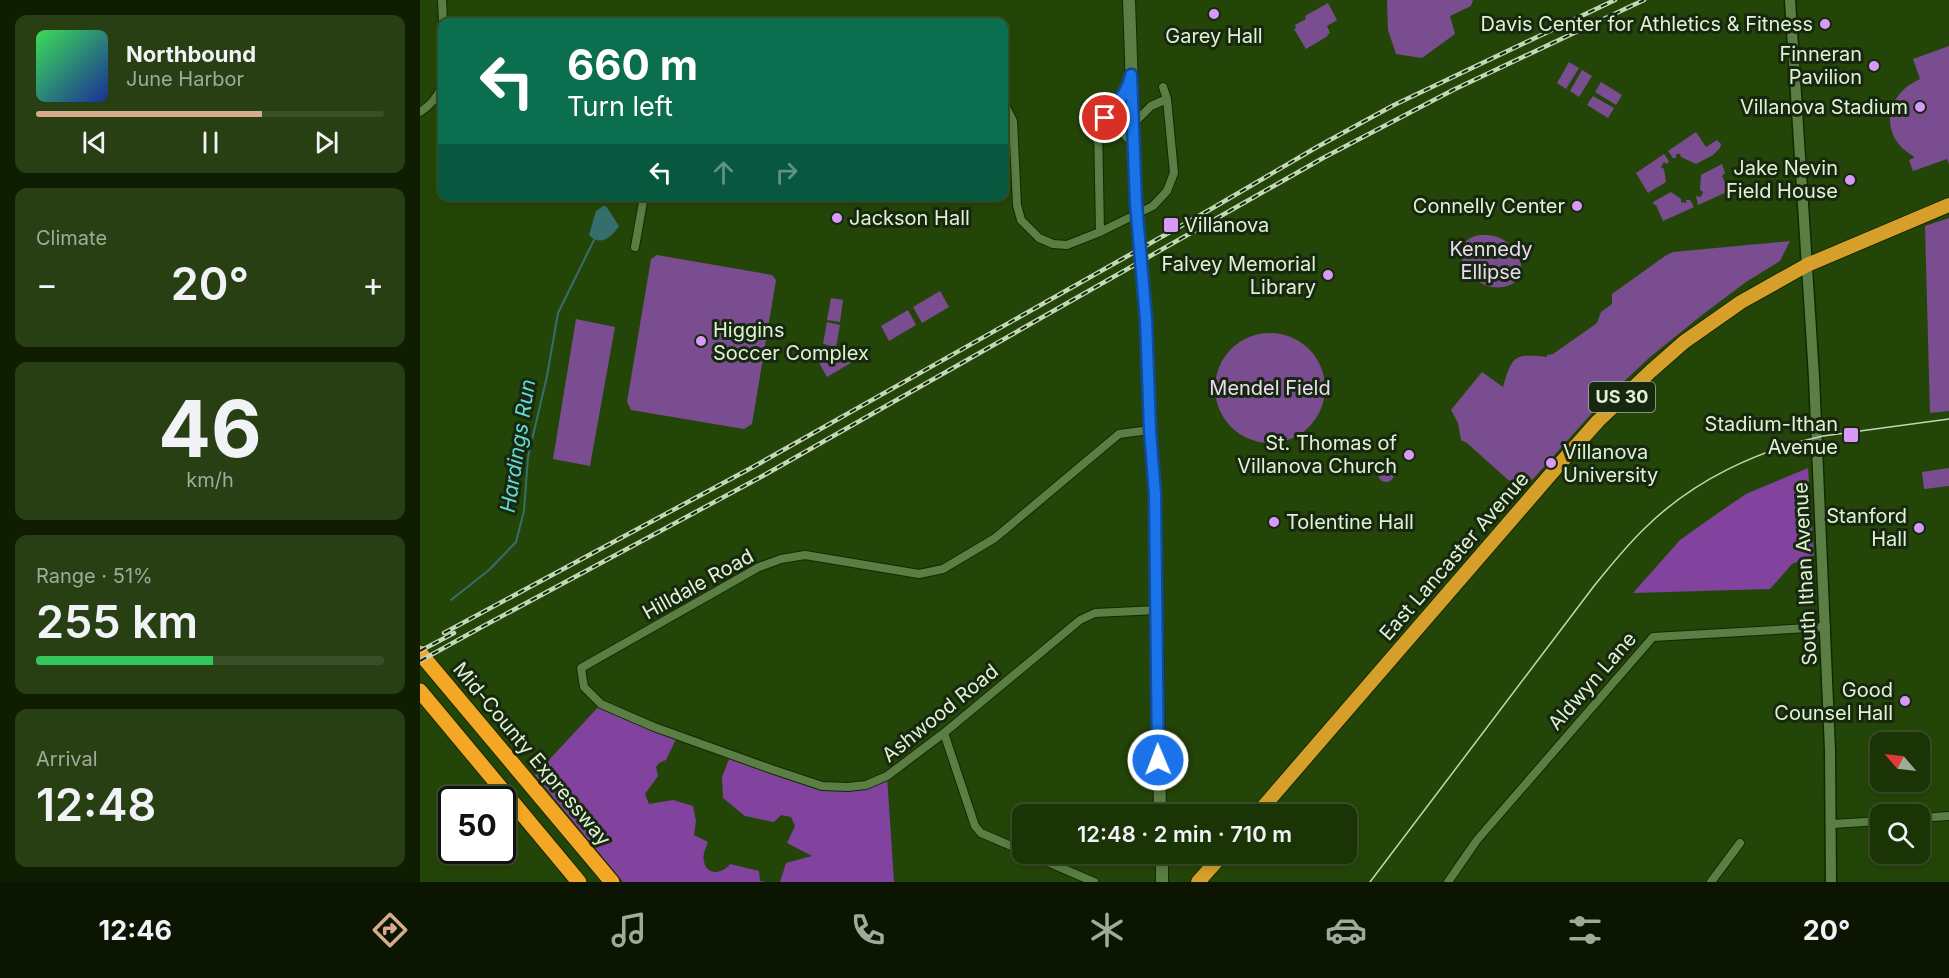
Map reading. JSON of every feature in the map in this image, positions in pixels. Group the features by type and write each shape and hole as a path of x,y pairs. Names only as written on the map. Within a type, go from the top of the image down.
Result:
{"highway":[{"name":"East Lancaster Avenue","path":"1266,804 1528,500 1612,407 1684,342 1741,302 1807,265 1949,205"},
{"name":"Mid-County Expressway","path":"420,653 612,882"},
{"path":"420,691 579,882"},
{"path":"574,838 621,882"},
{"path":"1198,882 1214,864"}],"main road":[{"path":"1129,0 1136,204 1146,319 1155,495 1160,804"},
{"path":"1162,864 1162,882"}],"street":[{"path":"442,0 442,18"},
{"name":"South Ithan Avenue","path":"1790,0 1826,627 1832,882"},
{"path":"1100,232 1098,126 1124,95 1131,75"},
{"path":"1008,110 1013,121 1017,205 1021,220 1039,238 1053,244 1067,246 1153,206 1167,191 1174,172 1167,99 1163,87"},
{"path":"420,112 430,106 438,96"},
{"path":"1133,124 1151,106 1167,99"},
{"path":"1097,140 1108,129 1118,128 1134,145"},
{"path":"636,247 643,201"},
{"name":"Hilldale Road","path":"581,668 759,567 781,559 805,555 919,574 943,569 995,538 1119,434 1150,430"},
{"name":"Ashwood Road","path":"581,668 584,687 601,704 654,727 822,786 848,787 866,785 887,776 944,733 1080,620 1095,613 1157,610"},
{"name":"Aldwyn Lane","path":"1448,882 1477,840 1653,637 1826,627"},
{"path":"944,733 975,826 981,833 1012,846"},
{"path":"1930,817 1949,816"},
{"path":"1832,824 1870,822"},
{"path":"1710,882 1740,843"},
{"path":"1052,864 1094,882"}],"green space":[{"path":"1387,0 1473,0 1471,6 1450,16 1455,34 1422,58 1396,54 1388,30"},
{"path":"1328,3 1337,20 1327,26 1330,33 1328,36 1306,49 1294,29 1295,25 1306,19 1305,16"},
{"name":"Villanova Stadium","path":"1949,46 1949,164 1947,159 1913,171 1909,160 1914,158 1913,156 1894,138 1890,116 1893,105 1908,86 1920,79 1913,59"},
{"path":"1569,62 1579,68 1566,89 1557,83"},
{"path":"1582,70 1592,76 1579,97 1570,91"},
{"path":"1601,82 1622,95 1616,105 1595,92"},
{"path":"1593,96 1614,108 1608,118 1587,105"},
{"path":"1696,132 1706,147 1717,140 1721,144 1720,148 1713,155 1696,164 1681,157 1680,154 1676,154 1676,158 1673,158 1668,151"},
{"path":"1664,154 1669,161 1667,164 1664,162 1661,167 1664,169 1666,182 1648,193 1636,173"},
{"path":"1722,164 1725,173 1722,176 1729,191 1698,205 1696,196 1701,197 1703,192 1700,190 1701,175"},
{"path":"1671,192 1681,199 1681,202 1686,203 1686,200 1690,200 1694,207 1663,221 1653,202"},
{"path":"1949,218 1949,411 1930,413 1925,226"},
{"name":"Kennedy Ellipse","path":"1480,235 1499,238 1514,249 1521,263 1519,277 1515,282 1507,286 1494,287 1482,284 1472,277 1461,257 1462,247 1468,240"},
{"path":"1790,241 1780,261 1746,282 1650,357 1601,403 1533,479 1515,486 1461,440 1458,423 1451,410 1482,372 1503,387 1509,369 1516,359 1527,356 1547,357 1553,354 1597,323 1601,312 1612,304 1612,294 1665,256 1673,252"},
{"name":"Higgins Soccer Complex","path":"657,255 772,275 776,280 752,424 744,429 631,410 627,402 651,259"},
{"path":"940,291 949,307 922,323 913,307"},
{"path":"831,298 843,300 840,322 827,320"},
{"path":"908,310 916,325 889,341 881,326"},
{"path":"576,319 615,327 590,466 553,459"},
{"path":"827,322 840,325 836,347 823,344"},
{"name":"Mendel Field","path":"1270,333 1291,337 1309,349 1321,367 1325,388 1321,409 1309,427 1291,439 1270,443 1249,439 1231,427 1219,409 1215,388 1219,367 1231,349 1249,337"},
{"path":"847,344 856,360 827,377 818,361"},
{"path":"1386,466 1392,468 1394,474 1392,480 1386,482 1380,480 1378,474 1380,468"},
{"path":"1949,468 1949,486 1924,489 1922,472"}],"shaded area":[{"path":"1808,468 1814,555 1792,564 1770,589 1633,593 1680,540 1746,494"},
{"path":"601,704 678,735 666,760 656,767 658,776 645,794 649,804 673,800 693,806 696,821 694,835 708,842 704,852 705,866 715,872 723,870 730,864 759,871 760,881 767,882 623,882 535,775"},
{"path":"731,754 822,786 848,787 887,776 894,882 780,882 786,863 812,856 787,843 795,826 791,817 781,815 774,822 745,816 723,798 722,777"}],"water":[{"path":"606,206 619,226 606,239 597,240 589,235 596,211"}],"waterway":[{"name":"Hardings Run","path":"451,600 489,570 516,542 524,511 528,457 547,376 558,313 594,240"}],"tram line":[{"path":"1370,882 1594,586 1632,541 1665,510 1706,481 1728,469 1799,442 1823,436 1949,419"}],"railway":[{"path":"444,633 753,467 1394,105 1615,0"},
{"path":"420,661 759,478 1323,158 1453,90 1644,0"},
{"path":"420,651 454,633"}],"place":[{"name":"Garey Hall","path":"1214,14"},
{"name":"Davis Center for Athletics & Fitness","path":"1825,24"},
{"name":"Finneran Pavilion","path":"1874,66"},
{"name":"Villanova Stadium","path":"1920,107"},
{"name":"Jake Nevin Field House","path":"1850,180"},
{"name":"Connelly Center","path":"1577,206"},
{"name":"Jackson Hall","path":"837,218"},
{"name":"Villanova","path":"1171,225"},
{"name":"Falvey Memorial Library","path":"1328,275"},
{"name":"Higgins Soccer Complex","path":"701,341"},
{"name":"Stadium-Ithan Avenue","path":"1851,435"},
{"name":"St. Thomas of Villanova Church","path":"1409,455"},
{"name":"Villanova University","path":"1551,463"},
{"name":"Tolentine Hall","path":"1274,522"},
{"name":"Stanford Hall","path":"1919,528"},
{"name":"Good Counsel Hall","path":"1905,701"}],"route":[{"path":"1105,118 1124,95 1131,75 1136,204 1146,319 1155,495 1158,760"}]}
